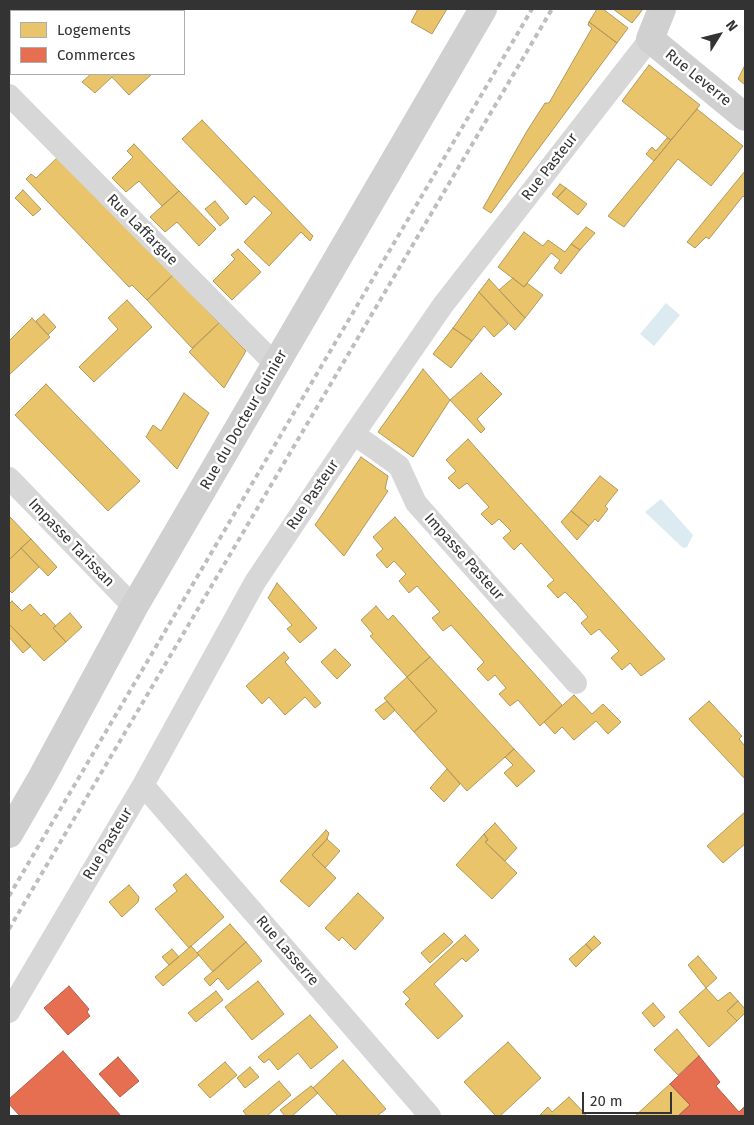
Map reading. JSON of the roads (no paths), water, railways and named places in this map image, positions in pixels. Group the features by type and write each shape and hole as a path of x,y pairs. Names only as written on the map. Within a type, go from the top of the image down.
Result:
{"street":[{"name":"Rue du Docteur Guinier","path":"12,819 483,9"},
{"name":"Rue Pasteur","path":"9,1012 143,785 255,582 354,434 444,305 650,39 662,9"},
{"name":"Rue Leverre","path":"650,39 745,117"},
{"name":"Rue Laffargue","path":"9,95 276,365"},
{"name":"Impasse Pasteur","path":"354,434 399,466 416,504 576,683"},
{"name":"Impasse Tarissan","path":"9,478 134,607"},
{"name":"Rue Lasserre","path":"143,785 430,1116"}],"railway":[{"path":"9,896 532,9"},
{"path":"9,929 552,9"}]}
